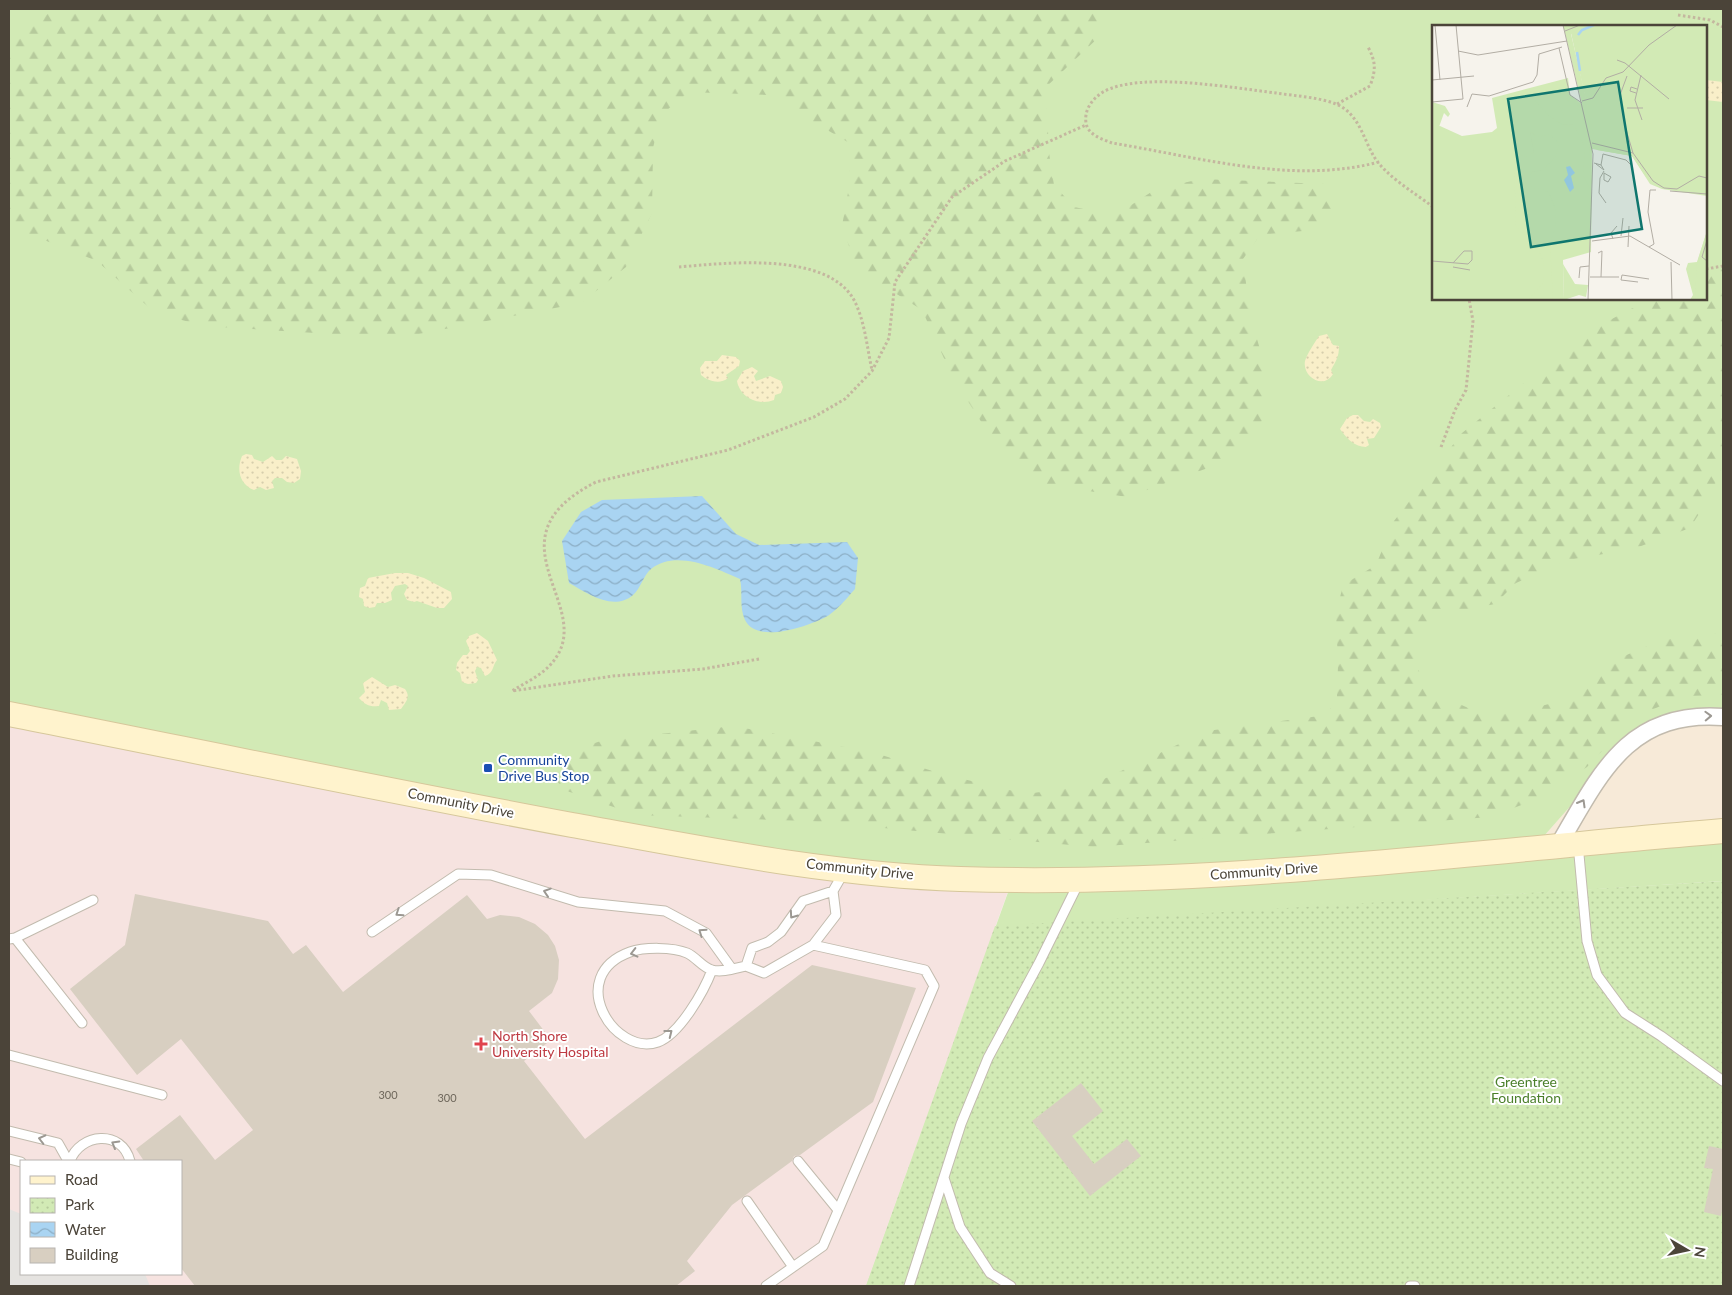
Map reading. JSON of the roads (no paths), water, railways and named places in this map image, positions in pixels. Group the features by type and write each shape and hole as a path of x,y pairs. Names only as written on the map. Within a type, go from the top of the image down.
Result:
{"main road":[{"name":"Community Drive","path":"9,714 496,811 712,850 846,869 956,878 1080,880 1254,873 1723,831"}],"street":[{"path":"1568,845 1593,785 1624,749 1644,731 1669,720 1709,716 1723,717"}],"lane":[{"path":"1568,845 1587,942 1597,975 1625,1013 1662,1036 1723,1081"},
{"path":"712,970 703,993 679,1025 658,1042 636,1042 615,1031 598,999 599,978 613,961 631,952 659,950 687,953 712,970 746,966 764,973 813,945 836,915 833,891 846,869"},
{"path":"372,932 458,874 491,875 578,902 666,911 706,933 732,969"},
{"path":"909,1286 961,1124 988,1058 1080,880"},
{"path":"746,966 752,948 768,942 781,932 803,901 833,891"},
{"path":"82,1023 12,939 93,900"},
{"path":"766,1286 823,1246 934,986 925,970 813,945"},
{"path":"9,1055 162,1095"},
{"path":"9,1131 58,1143 68,1160 83,1143 93,1139 104,1138 114,1141 122,1148 129,1160"},
{"path":"798,1160 838,1210"},
{"path":"944,1178 960,1227 990,1273 1011,1286"},
{"path":"747,1201 793,1267"}],"water":[{"path":"702,496 736,534 759,545 847,542 858,558 855,589 837,609 824,618 794,629 770,632 760,631 751,627 745,620 742,610 740,579 696,562 684,560 661,563 648,572 633,595 617,602 592,596 569,583 562,541 581,512 602,500"}],"place":[{"name":"Community Drive Bus Stop","path":"488,768"},
{"name":"North Shore University Hospital","path":"481,1044"}],"park label":[{"name":"Greentree Foundation","path":"1526,1090"}]}
